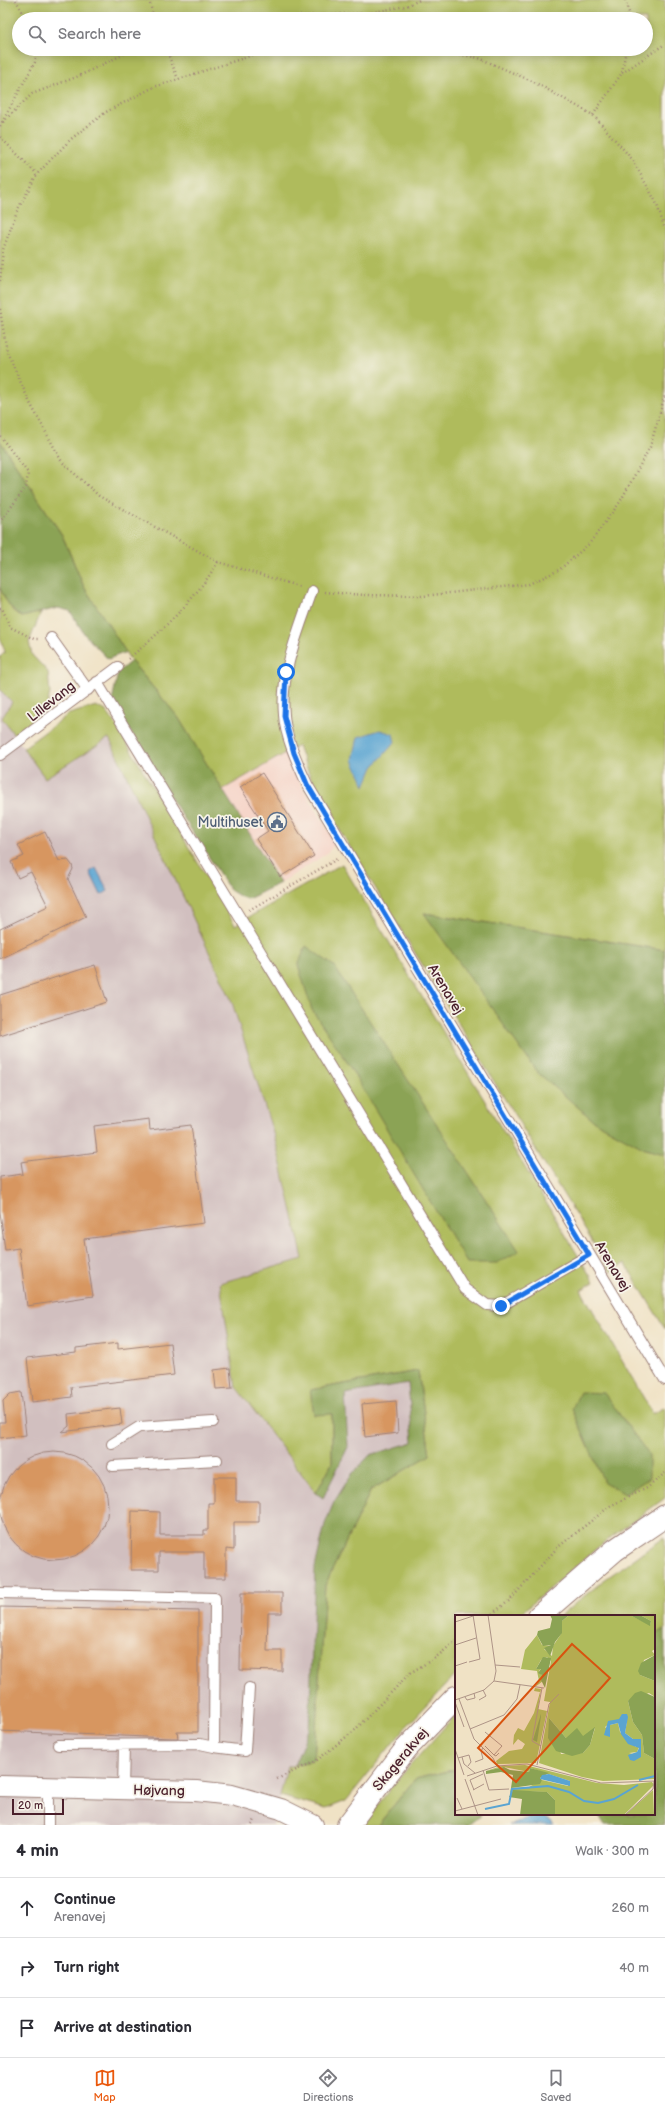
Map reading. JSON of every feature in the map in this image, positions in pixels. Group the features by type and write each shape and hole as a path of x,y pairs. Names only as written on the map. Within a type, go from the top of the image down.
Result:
{"street":[{"path":"540,1615 615,1550 665,1516"},
{"name":"Skagerakvej","path":"348,1825 406,1749 455,1698"},
{"name":"Højvang","path":"0,1786 196,1791 232,1795 281,1809 313,1825"}],"lane":[{"name":"Arenavej","path":"312,591 286,672 284,716 294,753 307,784 665,1380"},
{"path":"51,638 88,690"},
{"name":"Lillevang","path":"0,755 118,667"},
{"path":"97,682 465,1289 487,1305 501,1306 589,1255"},
{"path":"112,1444 139,1427 213,1422"},
{"path":"113,1466 217,1460"},
{"path":"0,1593 215,1598 214,1747"},
{"path":"58,1745 200,1744 245,1751 249,1688"},
{"path":"123,1790 124,1745"},
{"path":"48,1787 48,1825"}],"path":[{"path":"16,0 22,12"},
{"path":"149,0 152,12"},
{"path":"368,12 406,6 420,0"},
{"path":"626,0 629,12"},
{"path":"653,52 665,44"},
{"path":"0,126 35,62 36,56"},
{"path":"3,122 32,94 79,76 120,56"},
{"path":"169,56 178,79"},
{"path":"0,281 5,244 17,211 37,174 71,139 106,112 154,87 250,56"},
{"path":"467,56 478,58 534,82 593,115 632,159 656,202 665,229"},
{"path":"622,73 625,56"},
{"path":"593,115 622,73 647,56"},
{"path":"0,137 37,174"},
{"path":"0,308 7,352 30,403 62,462 99,496 218,562 312,591 364,595 423,596 529,584 559,570 589,544 620,502 650,447 665,395"},
{"path":"0,436 28,473 26,487 0,522"},
{"path":"118,667 141,648 203,587 218,562"},
{"path":"0,608 2,608 10,627 34,638 51,638"},
{"path":"238,916 348,852"},
{"path":"490,1615 509,1601 557,1548 610,1506 647,1488 665,1473"},
{"path":"277,1779 316,1761 354,1730 410,1673 435,1658 455,1642"}],"shaded area":[{"path":"0,690 12,702 2,718 45,778 109,738 231,999 275,1139 303,1260 220,1283 236,1388 316,1493 323,1498 348,1447 345,1394 408,1383 413,1442 370,1455 325,1524 315,1568 309,1730 294,1765 287,1767 273,1825 0,1825"},
{"path":"289,751 301,785 336,843 326,854 280,883 222,790"}],"green space":[{"path":"0,0 665,0 665,950 424,913 645,1149 665,1154 665,1329 625,1263 611,1272 317,793 298,746 222,790 178,717 131,661 84,587 62,535 0,441"},
{"path":"0,441 62,535 84,587 126,652 108,659 85,635 70,611 58,608 22,617 6,601 0,588"},
{"path":"0,588 13,611 22,617 41,612 29,642 32,655 48,672 50,693 46,710 14,735 2,718 12,702 0,690 0,657 5,652 0,637"},
{"path":"131,661 178,717 280,883 248,899 241,897 230,890 160,781 112,701 118,672"},
{"path":"96,706 106,711 116,725 235,925 342,864 594,1282 581,1290 653,1414 665,1407 665,1498 603,1543 518,1615 455,1615 455,1675 406,1727 346,1801 326,1809 280,1796 287,1767 314,1760 325,1585 371,1490 430,1455 418,1371 310,1390 332,1413 332,1463 316,1493 236,1387 220,1283 303,1259 275,1139 231,999 109,738 45,778 23,748 69,714"},
{"path":"424,913 665,950 665,1154 645,1149 594,1121 537,1072"},
{"path":"306,946 334,966 519,1251 497,1263 467,1263 342,1054 312,1010 298,965"},
{"path":"418,1371 430,1455 371,1490 325,1585 314,1760 294,1765 309,1730 315,1568 325,1524 334,1502 351,1475 370,1455 413,1442 408,1383 345,1394 348,1447 323,1498 316,1493 332,1463 332,1414 314,1415 310,1390"},
{"path":"580,1392 604,1393 649,1455 649,1478 625,1494 604,1482 572,1409"},
{"path":"665,1537 665,1629 655,1635 655,1615 561,1615 604,1580"},
{"path":"665,1629 665,1825 605,1825 599,1815 655,1815 655,1635"},
{"path":"455,1715 455,1769 415,1779 378,1825 363,1825 392,1786"},
{"path":"455,1769 455,1815 481,1815 468,1825 378,1825 415,1779"}],"water":[{"path":"380,730 393,734 395,742 373,767 365,786 353,760 358,737"},
{"path":"96,868 108,891 101,895 90,872"},
{"path":"535,1815 540,1815 551,1821 554,1825 509,1825"}],"building":[{"name":"Multihuset","path":"262,773 314,856 280,877 256,839 268,831 240,787"},
{"path":"45,832 59,861 68,860 72,865 73,869 68,879 86,917 0,959 0,929 48,906 31,872 18,878 11,862 24,856 18,845"},
{"path":"95,965 107,1002 0,1036 0,995"},
{"path":"149,1119 150,1130 191,1125 204,1223 84,1239 93,1296 27,1306 19,1248 5,1250 0,1212 0,1177 23,1174 21,1162 97,1152 94,1126"},
{"path":"118,1343 118,1349 170,1343 174,1375 71,1387 72,1397 32,1402 27,1358 76,1352 76,1348"},
{"path":"230,1368 232,1388 216,1389 214,1370"},
{"path":"21,1392 26,1435 0,1438 0,1422 5,1422 3,1401 10,1394"},
{"path":"396,1401 398,1433 365,1437 362,1404"},
{"path":"120,1408 122,1424 62,1432 69,1426 68,1414"},
{"path":"54,1452 74,1457 92,1468 103,1486 108,1506 103,1526 92,1544 74,1555 54,1560 34,1555 16,1544 5,1526 0,1506 5,1486 16,1468 34,1457"},
{"path":"214,1477 236,1477 236,1501 259,1501 259,1522 234,1522 234,1550 226,1549 226,1578 204,1578 204,1552 159,1552 159,1570 131,1570 132,1511 160,1512 160,1535 204,1535 204,1530 208,1530 208,1503 214,1503"},
{"path":"241,1593 282,1593 282,1613 268,1613 267,1651 282,1651 282,1671 240,1670"},
{"path":"0,1607 198,1611 198,1732 177,1732 178,1738 171,1738 0,1731"}],"place":[{"name":"Multihuset","path":"277,822"}],"route":[{"path":"286,672 284,716 294,753 307,784 589,1255 501,1306"}]}
